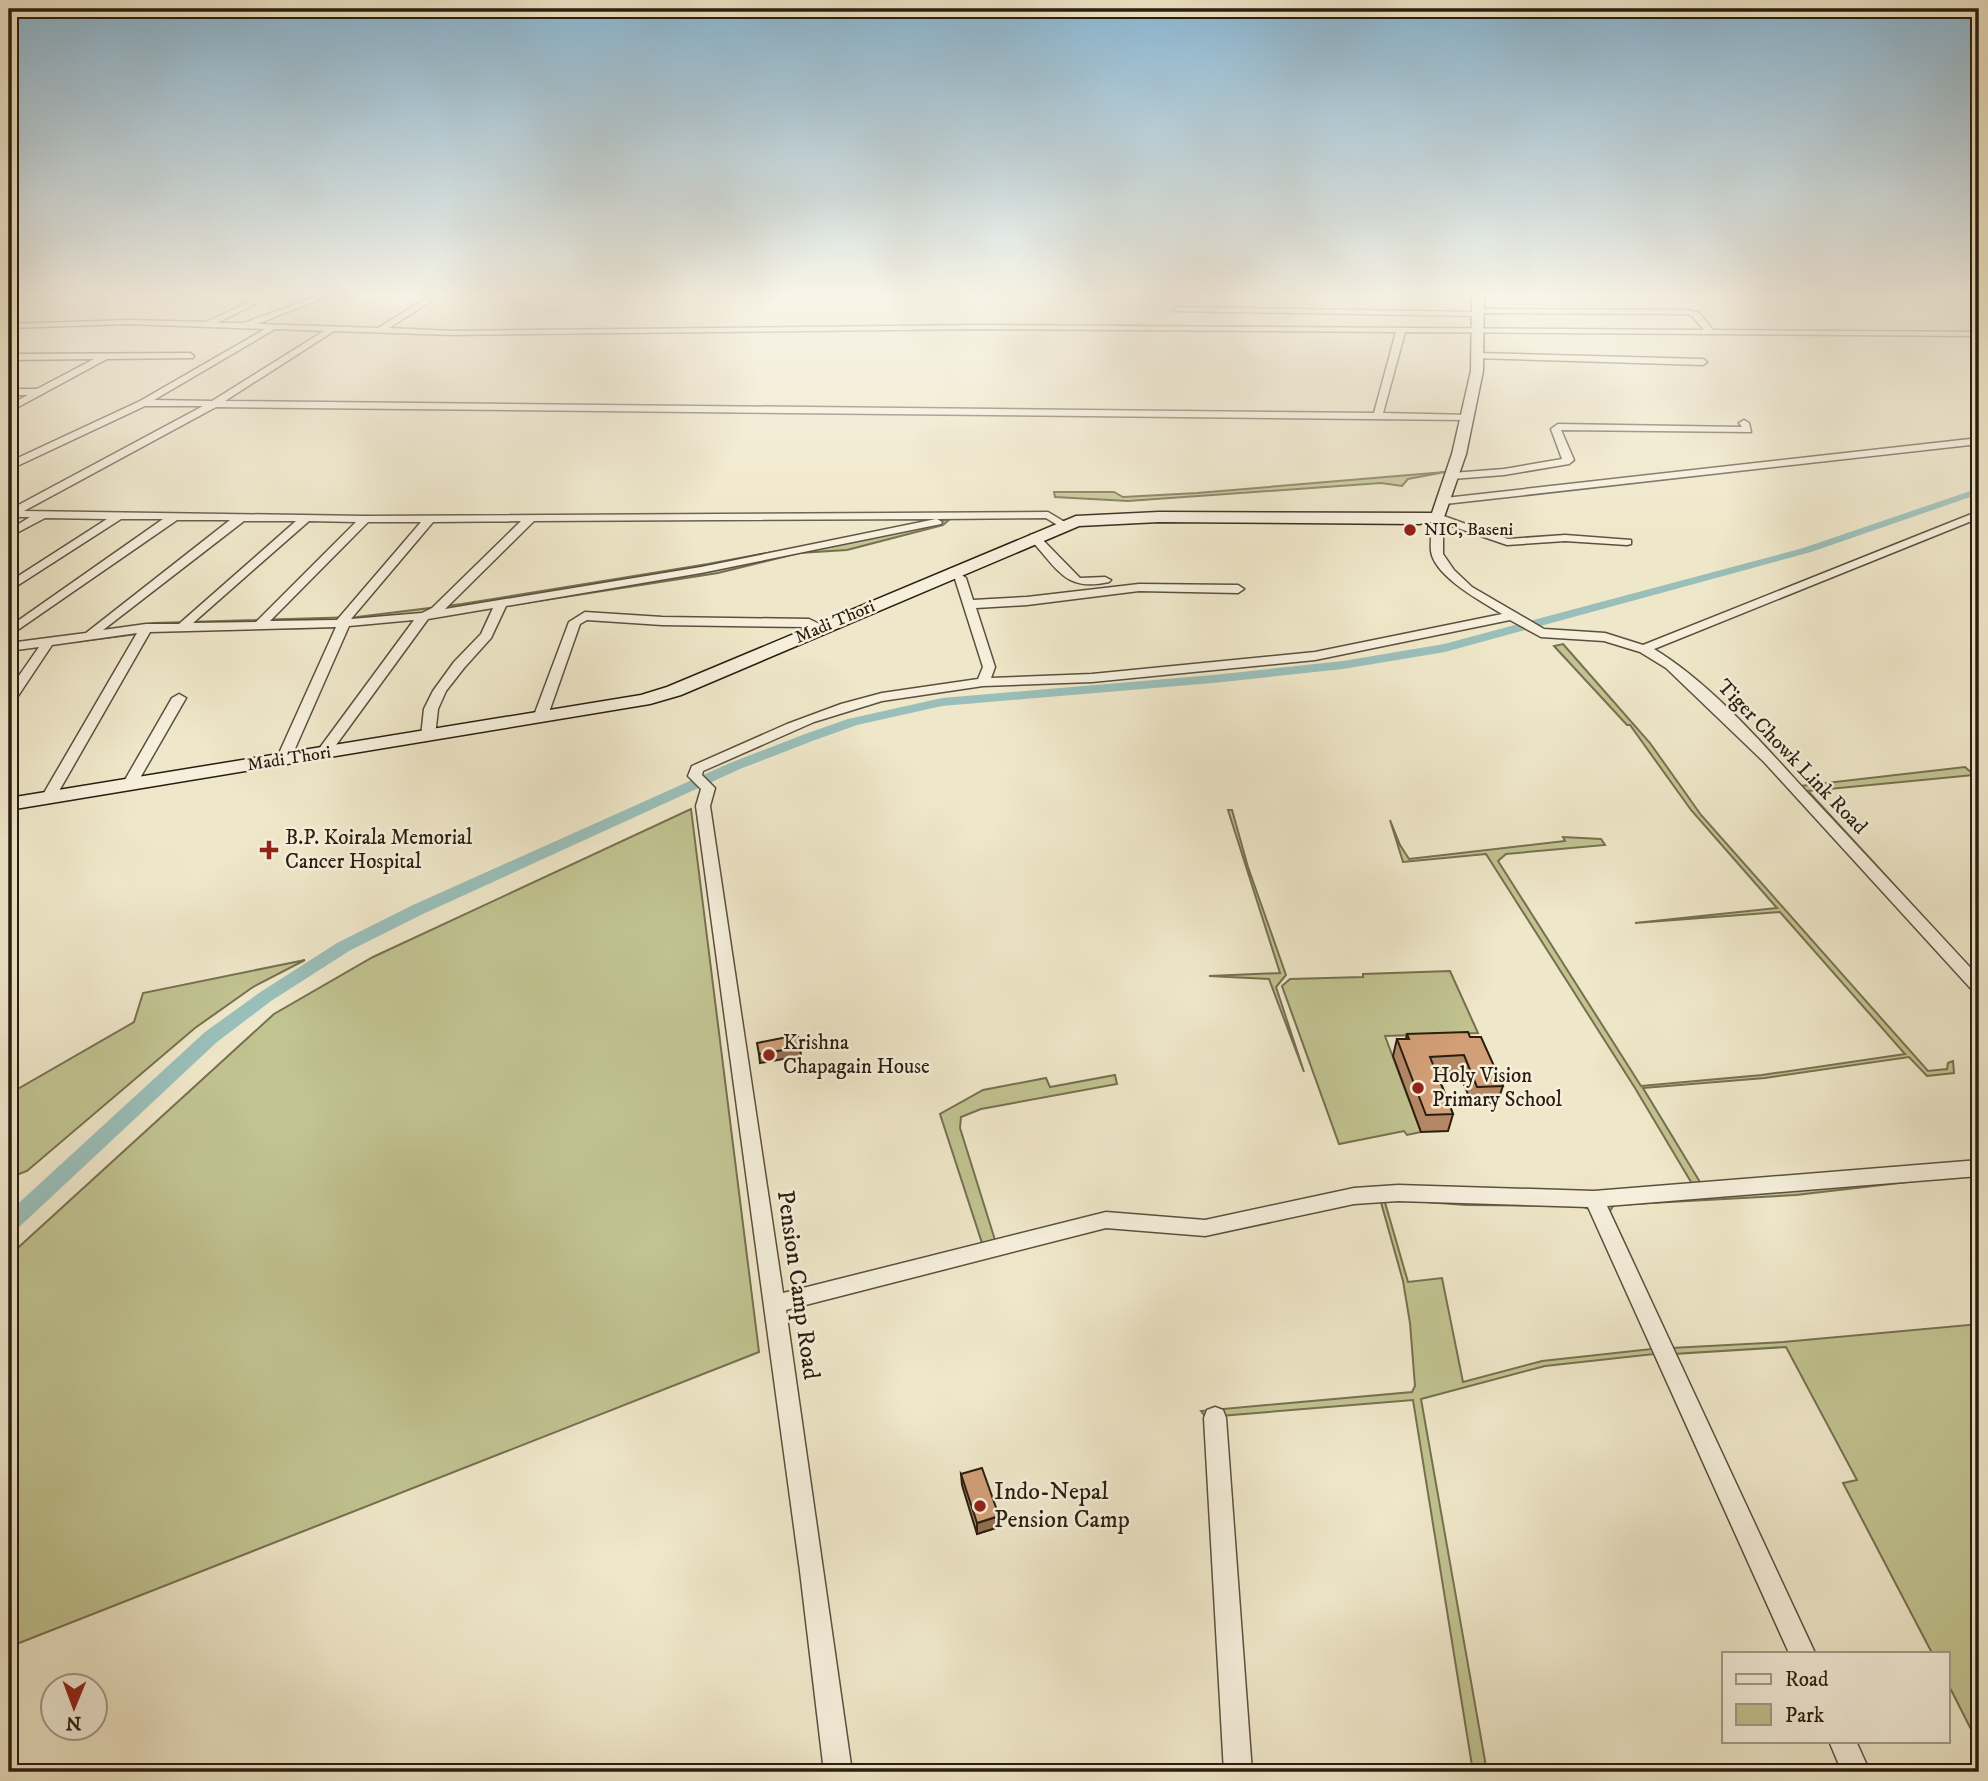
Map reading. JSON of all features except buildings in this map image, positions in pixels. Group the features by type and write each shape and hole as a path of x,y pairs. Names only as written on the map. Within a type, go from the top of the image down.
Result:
{"main road":[{"path":"1442,509 1468,417 1474,379"},
{"name":"Madi Thori","path":"9,804 620,705 674,691 1063,524 1086,519 1128,517 1393,520 1442,509"}],"street":[{"path":"9,409 65,379"},
{"path":"9,466 144,402 184,379"},
{"path":"9,514 214,404 253,379"},
{"path":"1378,416 1388,379"},
{"path":"9,392 39,393"},
{"path":"144,402 1468,417"},
{"path":"1452,476 1504,472 1565,462 1569,460 1558,427 1748,430 1744,423"},
{"path":"1442,509 1979,441"},
{"path":"1442,509 1507,542 1565,538 1627,542"},
{"path":"1442,509 1437,549 1440,560 1457,580 1516,618"},
{"path":"9,514 365,519 1048,515 1063,524"},
{"path":"9,534 41,514"},
{"path":"1644,649 1979,514"},
{"path":"9,647 184,625 342,623 424,616 701,570 967,515"},
{"path":"9,587 118,516"},
{"path":"9,632 174,517"},
{"path":"323,753 424,616 436,611 532,517"},
{"path":"90,635 240,518"},
{"path":"184,625 306,518"},
{"path":"283,760 342,623 430,518"},
{"path":"259,625 365,519"},
{"path":"1034,537 1076,581 1085,583 1121,579 1132,589"},
{"path":"951,571 960,578 989,667 983,682 1092,678 1315,656 1516,618"},
{"path":"969,604 1007,604 1175,586 1238,589"},
{"path":"428,736 431,709 440,691 487,635 501,603"},
{"path":"540,718 540,711 575,622 585,616 662,621 808,623 821,628"},
{"name":"Tiger Chowk Link Road","path":"1516,618 1548,634 1605,637 1644,649 1671,665 1729,718 1979,987"},
{"path":"48,798 146,628"},
{"path":"9,699 48,642"},
{"name":"Pension Camp Road","path":"838,1772 703,791 697,769 799,723 881,698 983,682"},
{"path":"129,785 178,698"},
{"path":"774,1304 1106,1220 1184,1229 1205,1228 1354,1196 1398,1192 1468,1197 1594,1199 1979,1168"},
{"path":"1594,1199 1802,1652"},
{"path":"1214,1418 1238,1772"},
{"path":"1842,1742 1856,1772"}],"green space":[{"path":"1445,472 1408,479 1402,486 1381,483 1128,501 1055,497 1054,492 1114,492 1123,497"},
{"path":"950,519 943,525 847,550 799,553 718,573 429,618 321,628 168,630 75,642 57,638 154,623 357,617 462,604 708,564"},
{"path":"1563,644 1650,743 1701,815 1928,1071 1947,1069 1948,1063 1953,1061 1954,1073 1927,1076 1909,1057 1765,1078 1643,1088 1703,1187 1694,1187 1635,1088 1486,854 1403,862 1390,820 1409,859 1565,841 1563,837 1601,839 1605,845 1506,854 1498,861 1641,1086 1762,1075 1905,1054 1780,912 1635,923 1777,908 1691,810 1630,725 1627,725 1554,646"},
{"path":"1965,767 1974,775 1808,791 1979,980 1800,786"},
{"path":"691,809 759,1352 9,1647 9,1256 274,1014 373,957"},
{"path":"1228,810 1232,810 1248,867 1286,975 1276,987 1304,1072 1269,979 1209,976 1280,973"},
{"path":"305,960 253,987 195,1028 27,1171 9,1178 9,1094 134,1022 143,993"},
{"path":"1450,971 1478,1033 1385,1036 1421,1132 1407,1135 1404,1131 1339,1144 1282,986 1290,979"},
{"path":"1115,1075 1117,1084 981,1109 961,1117 960,1128 995,1240 982,1243 940,1114 983,1090 1046,1078 1050,1087"},
{"path":"1979,1171 1942,1178 1796,1195 1614,1205 1608,1214 1671,1348 1783,1342 1979,1324 1979,1745 1950,1688 1950,1652 1931,1652 1843,1483 1857,1480 1786,1347 1674,1354 1814,1652 1807,1652 1605,1214 1607,1204"},
{"path":"1403,1195 1503,1202 1584,1203 1594,1209 1797,1652 1789,1652 1654,1354 1545,1366 1421,1399 1487,1772 1473,1772 1413,1400 1220,1416 1243,1772 1227,1772 1207,1419 1201,1411 1412,1392 1415,1386 1410,1323 1403,1281 1380,1199 1263,1221 1262,1219 1356,1199","holes":["1384,1199 1466,1205 1581,1206 1589,1209 1652,1349 1542,1361 1463,1382 1442,1278 1408,1282"]}],"waterway":[{"path":"9,1224 211,1037 265,997 343,947 419,909 735,766 810,737 853,722 942,702 1213,679 1343,665 1445,648 1807,550 1979,491"}],"place":[{"name":"NIC, Baseni","path":"1410,530"},
{"name":"B.P. Koirala Memorial Cancer Hospital","path":"269,850"},
{"name":"Krishna Chapagain House","path":"769,1055"},
{"name":"Holy Vision Primary School","path":"1418,1088"},
{"name":"Indo-Nepal Pension Camp","path":"980,1506"}]}
